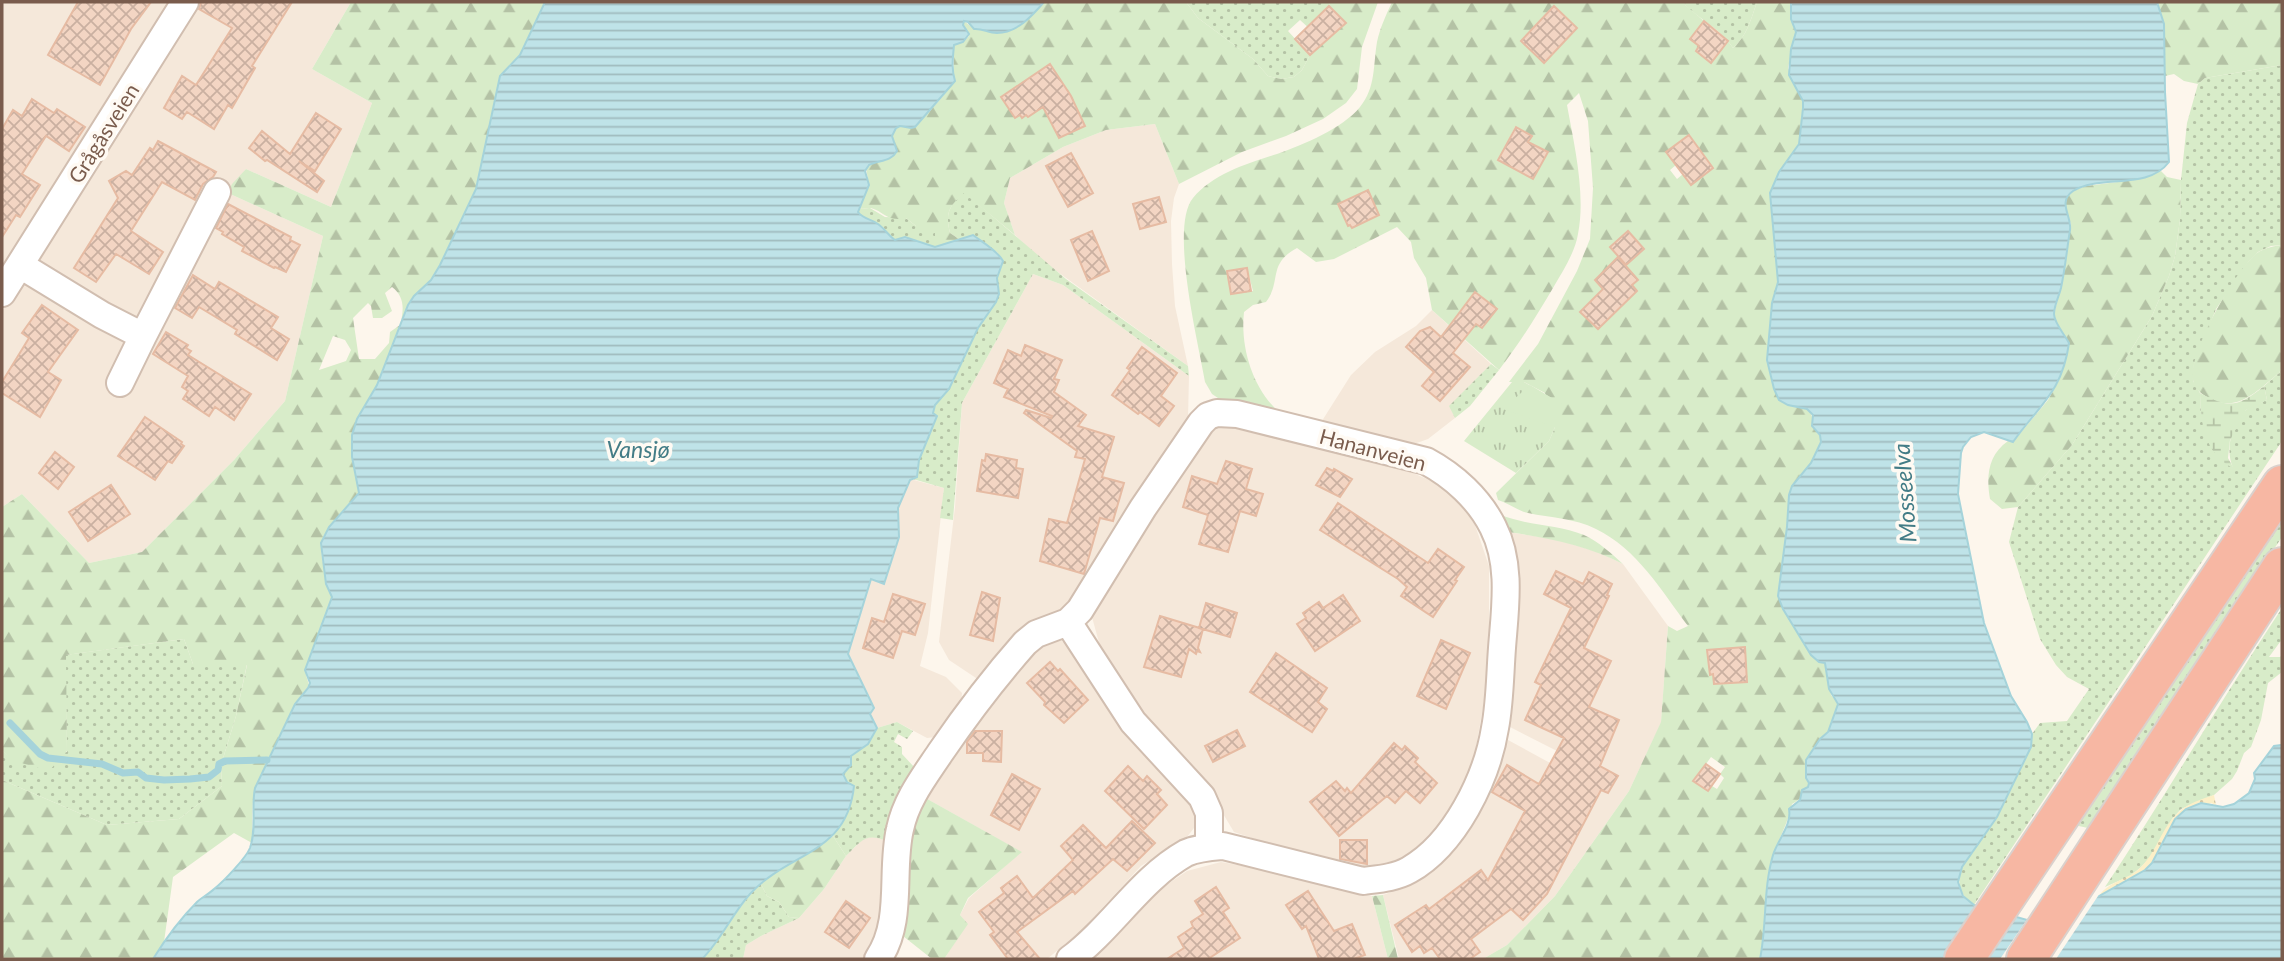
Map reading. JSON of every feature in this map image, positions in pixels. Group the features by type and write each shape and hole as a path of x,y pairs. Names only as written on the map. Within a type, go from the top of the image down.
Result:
{"highway":[{"path":"1964,959 2282,485"},
{"path":"2026,959 2282,567"}],"street":[{"name":"Grågåsveien","path":"2,293 185,2"},
{"path":"120,383 217,192"},
{"path":"20,265 102,315 144,336"},
{"name":"Hananveien","path":"1068,622 1080,610 1143,508 1201,423 1208,416 1217,413 1237,414 1426,461 1436,466 1471,493 1493,528 1505,560 1505,609 1496,727 1473,797 1451,830 1434,849 1408,871 1363,881 1223,846 1188,853 1150,880 1070,959"},
{"path":"878,959 889,936 893,919 899,830 917,787 963,719 1019,650 1035,635 1068,622 1133,722 1202,797 1209,813 1209,847"}],"shaded area":[{"path":"2,2 171,2 2,270"},
{"path":"195,2 351,2 312,69 372,103 331,207 246,169 228,193 323,236 285,401 234,460 142,552 89,563 22,494 2,507 2,311"},
{"path":"1155,124 1179,184 1171,221 1172,264 1175,306 1188,366 1044,262 1015,235 1004,203 1010,178 1063,147 1106,130"},
{"path":"1033,274 1063,285 1189,376 1188,418 1074,607 1019,630 982,682 949,660 939,642 955,507 962,403"},
{"path":"1432,310 1491,364 1450,406 1455,418 1428,439 1411,445 1320,424 1351,375 1375,352 1416,326"},
{"path":"1229,427 1413,473 1451,493 1475,525 1489,566 1489,651 1473,764 1451,810 1434,832 1408,854 1386,865 1362,869 1338,867 1234,832 1213,797 1139,711 1100,646 1090,610 1212,429"},
{"path":"910,479 944,488 928,633 920,666 946,677 962,693 961,706 936,737 927,738 897,722 877,728 870,714 874,707 848,654 871,579 884,583 899,537 898,508"},
{"path":"1508,532 1555,539 1598,552 1623,564 1668,626 1661,723 1629,791 1555,896 1507,945 1483,959 1399,959 1383,895 1430,874 1459,846 1488,792 1508,740 1552,764 1557,751 1510,727 1516,652 1515,573"},
{"path":"1053,638 1067,643 1192,805 1197,820 1187,837 1141,866 1081,931 1047,959 944,959 967,924 960,915 969,898 1021,852 922,796 950,755 1036,648"},
{"path":"875,836 889,842 890,887 869,959 743,959 746,945 799,918 824,889 846,856 863,839"},
{"path":"1221,862 1372,896 1388,959 1092,959 1162,888 1187,871"}],"green space":[{"path":"351,2 545,2 520,55 504,71 497,90 476,189 440,265 431,280 408,304 400,325 377,385 357,419 352,435 352,457 359,493 324,535 321,543 322,559 332,597 309,658 306,675 309,685 295,704 255,788 252,843 234,833 173,877 164,942 153,959 2,959 2,780 107,825 179,819 222,786 221,765 236,716 247,665 193,664 184,639 66,655 67,751 49,771 11,760 2,750 2,507 22,494 89,563 142,552 234,460 285,401 323,236 228,193 232,184 246,169 331,207 372,103 312,69","holes":["392,287 399,295 402,314 400,325 390,332 389,343 375,359 359,359 353,318 368,303 373,318 382,318 392,311 385,293","333,336 345,340 351,350 346,361 319,370"]},
{"path":"1044,2 1186,2 1198,18 1253,59 1268,76 1281,79 1294,77 1302,70 1310,55 1345,23 1329,6 1330,2 1378,2 1362,47 1357,89 1346,103 1323,119 1242,152 1179,184 1155,124 1106,130 1063,147 1010,178 1004,203 1015,235 964,193 948,215 950,233 959,239 935,247 935,233 917,233 916,226 906,218 890,218 871,208 858,209 869,185 866,168 891,157 897,151 892,136 896,128 915,127 949,88 953,75 954,45 969,36 963,25 964,21 974,29 993,33 1029,18","holes":["1050,64 1068,91 1028,117 1026,115 1022,118 1020,115 1015,118 1001,97"]},
{"path":"1186,2 1330,2 1312,31 1300,20 1288,31 1310,55 1302,70 1294,77 1281,79 1268,76 1253,59 1198,18"},
{"path":"1392,2 1686,2 1684,4 1704,21 1690,39 1699,46 1696,51 1711,62 1728,41 1733,48 1742,38 1757,2 1791,2 1791,19 1796,32 1788,68 1803,101 1803,108 1799,144 1779,172 1770,193 1778,282 1772,303 1767,360 1779,400 1807,409 1821,442 1811,463 1792,486 1778,596 1811,655 1825,662 1831,695 1838,703 1832,724 1820,739 1806,778 1808,787 1803,796 1792,804 1771,863 1760,959 1483,959 1507,945 1555,896 1629,791 1661,722 1668,626 1677,631 1688,626 1636,559 1611,537 1579,523 1520,511 1498,500 1496,493 1549,441 1555,427 1545,393 1524,382 1509,382 1538,344 1577,271 1590,239 1593,188 1588,121 1579,93 1567,105 1576,152 1581,202 1574,248 1547,299 1499,370 1432,310 1426,278 1414,258 1411,242 1397,227 1334,259 1316,262 1297,248 1282,260 1266,302 1253,305 1244,312 1244,340 1250,368 1263,393 1281,414 1221,400 1212,394 1205,382 1185,259 1186,213 1193,198 1221,176 1310,141 1353,115 1369,92 1378,37","holes":["1553,6 1554,6 1544,63 1521,41","1515,127 1531,136 1528,142 1548,152 1533,179 1498,160","1689,135 1713,168 1692,184 1683,174 1677,179 1670,170 1676,165 1666,152","1247,268 1253,291 1231,294 1227,271","1744,647 1747,681 1714,684 1713,674 1710,674 1709,665","1711,757 1725,767 1720,774 1724,778 1717,789 1712,786 1708,791 1694,781"]},
{"path":"1757,2 1745,33 1733,48 1723,36 1684,4"},
{"path":"2157,2 2282,2 2282,65 2205,78 2198,84 2184,81 2174,74 2165,76 2164,24"},
{"path":"2282,65 2282,245 2271,246 2258,252 2216,309 2194,364 2193,381 2200,393 2201,413 2233,468 2230,445 2233,430 2248,408 2267,400 2264,386 2282,367 2282,441 1974,905 1965,898 1960,889 1962,867 1997,817 2031,747 2032,734 2040,723 2067,721 2089,689 2067,677 2040,639 2009,542 2018,507 2072,445 2152,316 2175,256 2187,123 2198,84 2205,78"},
{"path":"2161,171 2167,177 2181,180 2180,219 2175,256 2152,316 2072,445 2018,507 2002,509 1990,499 1988,482 1992,459 2008,441 2013,442 2048,400 2060,378 2067,354 2069,343 2055,321 2054,314 2071,224 2065,209 2067,197 2073,191 2086,186 2141,179"},
{"path":"964,192 1066,279 1188,366 1189,376 1063,285 1033,274 962,403 953,520 940,518 944,488 913,479 917,477 919,460 936,417 933,413 935,405 949,389 978,328 996,302 999,288 997,278 1003,261 997,252 973,235 959,239 950,233 950,210"},
{"path":"870,208 885,217 906,218 916,226 935,233 935,247 916,240 891,239 889,234 858,214 858,209"},
{"path":"2282,245 2282,367 2279,373 2247,398 2230,403 2210,399 2197,389 2193,380 2193,367 2215,312 2237,276 2257,253"},
{"path":"1491,364 1499,370 1470,406 1455,418 1449,406"},
{"path":"1512,382 1524,382 1562,404 1561,422 1555,427 1549,441 1516,473 1464,441"},
{"path":"1530,385 1562,404 1561,422 1555,427 1503,409"},
{"path":"2264,386 2267,400 2246,410 2230,440 2228,458 2234,469 2216,455 2210,446 2203,427 2200,393 2219,402 2234,403"},
{"path":"2282,512 2282,537 2088,828 2074,825"},
{"path":"1499,514 1584,535 1623,564 1567,543 1508,532"},
{"path":"2282,608 2282,641 2269,657 2282,655 2282,672 2268,683 2261,720 2251,747 2244,753 2232,779 2214,795 2181,809 2172,819 2149,859 2130,876 2105,887 2237,677"},
{"path":"184,639 193,664 247,664 236,716 221,765 222,786 179,819 107,825 2,780 2,750 12,760 67,752 65,655"},
{"path":"897,722 913,731 907,739 898,734 894,742 902,747 902,754 915,768 889,842 875,838 865,839 846,856 833,836 852,800 850,783 843,778 844,773 851,756 868,744 877,728"},
{"path":"922,796 1022,852 968,898 960,915 968,924 944,959 932,959 903,936 908,890 904,844"},
{"path":"833,836 846,856 824,889 799,918 789,917 779,902 767,896 761,884 778,870"},
{"path":"761,884 767,896 779,902 789,917 799,918 746,945 743,959 702,959 745,902"},
{"path":"1383,895 1398,959 1388,959 1372,896"}],"sand":[{"path":"2214,795 2216,805 2211,803 2175,819 2152,863 2145,870 2099,896 2107,887 2134,873 2145,863 2168,825 2180,811 2192,803"}],"water":[{"name":"Vansjø","path":"545,2 1044,2 1023,23 1004,32 974,29 964,21 963,25 969,34 963,42 954,45 955,81 915,127 896,128 892,136 897,151 894,155 869,165 865,171 869,185 858,212 878,224 895,240 905,237 935,247 973,235 994,250 1003,261 997,278 999,294 996,302 978,328 949,389 935,405 933,413 937,416 919,460 917,477 910,480 898,508 899,537 884,584 871,579 848,654 874,708 870,714 877,728 868,744 851,756 851,765 843,774 847,782 854,786 849,809 840,826 828,839 765,880 750,894 702,959 153,959 184,916 228,876 250,848 255,788 295,704 308,688 310,683 305,670 332,597 326,584 321,543 329,527 359,493 352,457 352,435 357,419 377,385 408,305 431,280 440,265 476,189 500,76 520,55"},
{"name":"Mosseelva","path":"1791,2 2157,2 2164,24 2169,162 2160,171 2149,176 2096,183 2068,195 2066,204 2070,230 2054,314 2069,343 2061,374 2048,397 2013,442 1984,432 1971,437 1961,453 1958,494 1984,623 2011,696 2032,734 2031,747 1997,817 1962,867 1958,882 1963,896 1974,905 2027,920 2099,896 2145,870 2152,863 2175,819 2186,809 2201,803 2223,807 2234,804 2249,793 2255,779 2254,773 2274,746 2282,745 2282,959 1760,959 1773,855 1787,826 1789,809 1800,800 1802,790 1808,787 1806,760 1828,732 1838,704 1829,689 1825,663 1819,662 1811,655 1778,596 1789,495 1792,486 1811,463 1821,442 1820,435 1812,426 1813,415 1807,409 1779,400 1767,360 1772,303 1778,282 1770,193 1779,172 1799,144 1803,108 1803,101 1789,75 1791,49 1796,32 1791,19"}],"pier":[{"path":"2102,890 2056,959 2000,959 2030,915"}],"building":[{"path":"78,2 151,2 131,29 100,85 48,55"},
{"path":"201,2 292,2 252,66 255,68 232,108 228,105 214,129 187,112 182,119 164,108 182,76 196,85 232,28 199,9"},
{"path":"1329,6 1346,23 1310,55 1295,39"},
{"path":"1554,6 1577,28 1544,63 1521,41"},
{"path":"1704,21 1728,41 1711,63 1696,51 1699,46 1690,39"},
{"path":"1050,64 1071,96 1085,126 1059,138 1043,107 1028,117 1026,115 1022,118 1020,115 1015,118 1001,97"},
{"path":"32,99 54,113 57,109 85,127 69,151 46,136 22,174 40,185 20,217 16,215 2,237 2,129 13,110 22,116"},
{"path":"316,113 341,129 315,171 299,161 324,181 317,192 265,161 249,148 262,131 290,154"},
{"path":"1516,127 1532,136 1528,142 1548,152 1533,179 1498,160"},
{"path":"1689,135 1713,168 1691,185 1666,152"},
{"path":"158,141 216,172 203,184 195,200 162,182 131,231 163,252 149,274 116,254 96,282 74,268 118,198 109,181 126,171 132,175 150,148 153,150"},
{"path":"1071,153 1093,193 1068,207 1046,166"},
{"path":"1368,190 1379,215 1352,228 1348,226 1338,204"},
{"path":"1159,197 1166,222 1140,229 1133,204"},
{"path":"228,204 291,237 290,240 300,245 286,272 242,251 244,247 216,228"},
{"path":"1092,231 1109,271 1088,281 1071,240"},
{"path":"1628,231 1644,249 1626,265 1610,247"},
{"path":"1618,257 1638,280 1632,285 1637,291 1598,329 1580,312 1603,289 1595,280"},
{"path":"1247,268 1251,291 1231,294 1227,271"},
{"path":"193,275 215,289 219,282 278,317 271,328 289,339 277,360 235,334 237,330 199,307 192,318 175,308"},
{"path":"1475,292 1497,309 1482,328 1476,324 1453,353 1470,367 1440,401 1422,386 1434,372 1406,347 1420,331 1430,327 1441,337"},
{"path":"42,305 78,330 48,372 61,380 40,417 2,393 2,382 29,338 22,333"},
{"path":"166,332 188,345 186,348 191,351 188,355 251,394 234,420 215,407 209,416 183,399 188,391 182,387 188,376 153,354"},
{"path":"1025,345 1062,360 1054,379 1059,380 1054,392 1086,415 1078,426 1114,437 1102,477 1124,483 1113,521 1100,518 1084,574 1040,561 1049,519 1067,523 1085,459 1075,457 1077,451 1024,413 1026,410 1051,418 1052,416 1004,397 1008,389 994,383 1008,350 1021,356"},
{"path":"1142,347 1177,373 1161,396 1174,406 1159,426 1112,395"},
{"path":"145,417 184,446 172,463 168,461 155,480 118,456"},
{"path":"55,452 74,467 58,489 39,473"},
{"path":"986,454 1017,460 1016,468 1023,469 1018,498 977,491 982,460 985,461"},
{"path":"1226,461 1252,469 1246,489 1263,494 1256,516 1240,511 1228,552 1199,544 1208,515 1183,507 1192,476 1217,484"},
{"path":"1327,468 1352,479 1340,497 1316,485"},
{"path":"111,485 130,514 88,541 69,512"},
{"path":"1338,503 1428,563 1438,549 1464,567 1433,617 1401,596 1407,587 1398,579 1320,530"},
{"path":"1556,571 1583,584 1589,572 1612,584 1584,648 1611,661 1589,707 1619,720 1600,766 1618,776 1608,793 1601,790 1547,894 1523,920 1511,909 1471,939 1480,952 1470,959 1440,959 1432,948 1424,953 1420,946 1412,952 1395,925 1426,905 1429,909 1481,870 1488,880 1525,811 1492,792 1507,765 1539,784 1564,738 1525,720 1541,685 1535,682 1571,608 1544,594"},
{"path":"982,592 1000,598 993,641 970,635"},
{"path":"893,594 925,604 915,635 902,631 893,658 863,648 872,618 884,622"},
{"path":"1343,595 1360,621 1315,651 1297,624 1306,618 1303,613 1319,602 1323,608"},
{"path":"1206,603 1237,613 1230,637 1199,628"},
{"path":"1160,616 1203,629 1198,648 1200,652 1197,651 1196,654 1189,649 1181,677 1144,667"},
{"path":"1441,640 1470,653 1446,709 1417,696"},
{"path":"1745,647 1747,682 1714,684 1713,674 1710,675 1707,650"},
{"path":"1276,653 1327,688 1318,702 1327,709 1312,732 1250,692"},
{"path":"1050,662 1058,671 1060,669 1088,700 1064,723 1044,705 1045,702 1027,683"},
{"path":"1237,730 1245,746 1213,762 1205,746"},
{"path":"975,731 1002,731 1001,762 983,761 983,753 967,753 967,742"},
{"path":"1394,743 1402,750 1405,746 1418,758 1415,762 1437,783 1420,803 1406,791 1395,803 1387,796 1339,836 1310,802 1336,781 1345,791 1347,788 1351,793"},
{"path":"1706,764 1720,774 1708,791 1693,781"},
{"path":"1128,766 1143,781 1147,776 1161,790 1157,794 1167,805 1144,829 1105,791"},
{"path":"1012,774 1040,789 1019,830 991,815"},
{"path":"1132,821 1155,843 1127,871 1113,859 1075,894 1073,891 1017,932 1040,959 1008,959 990,935 994,932 979,912 1004,893 1001,888 1017,876 1033,898 1073,860 1061,846 1083,825 1106,848"},
{"path":"1340,840 1367,840 1367,864 1340,859"},
{"path":"1216,887 1229,908 1223,912 1240,938 1208,959 1167,959 1184,948 1178,937 1193,927 1191,922 1203,914 1195,901"},
{"path":"1308,891 1334,931 1352,924 1365,955 1354,959 1319,959 1306,926 1302,929 1286,905"},
{"path":"846,901 870,918 849,948 825,932"}],"waterway":[{"path":"10,723 40,754 48,758 102,764 123,773 138,772 146,778 164,780 209,777 218,770 219,764 225,761 267,760"}]}
